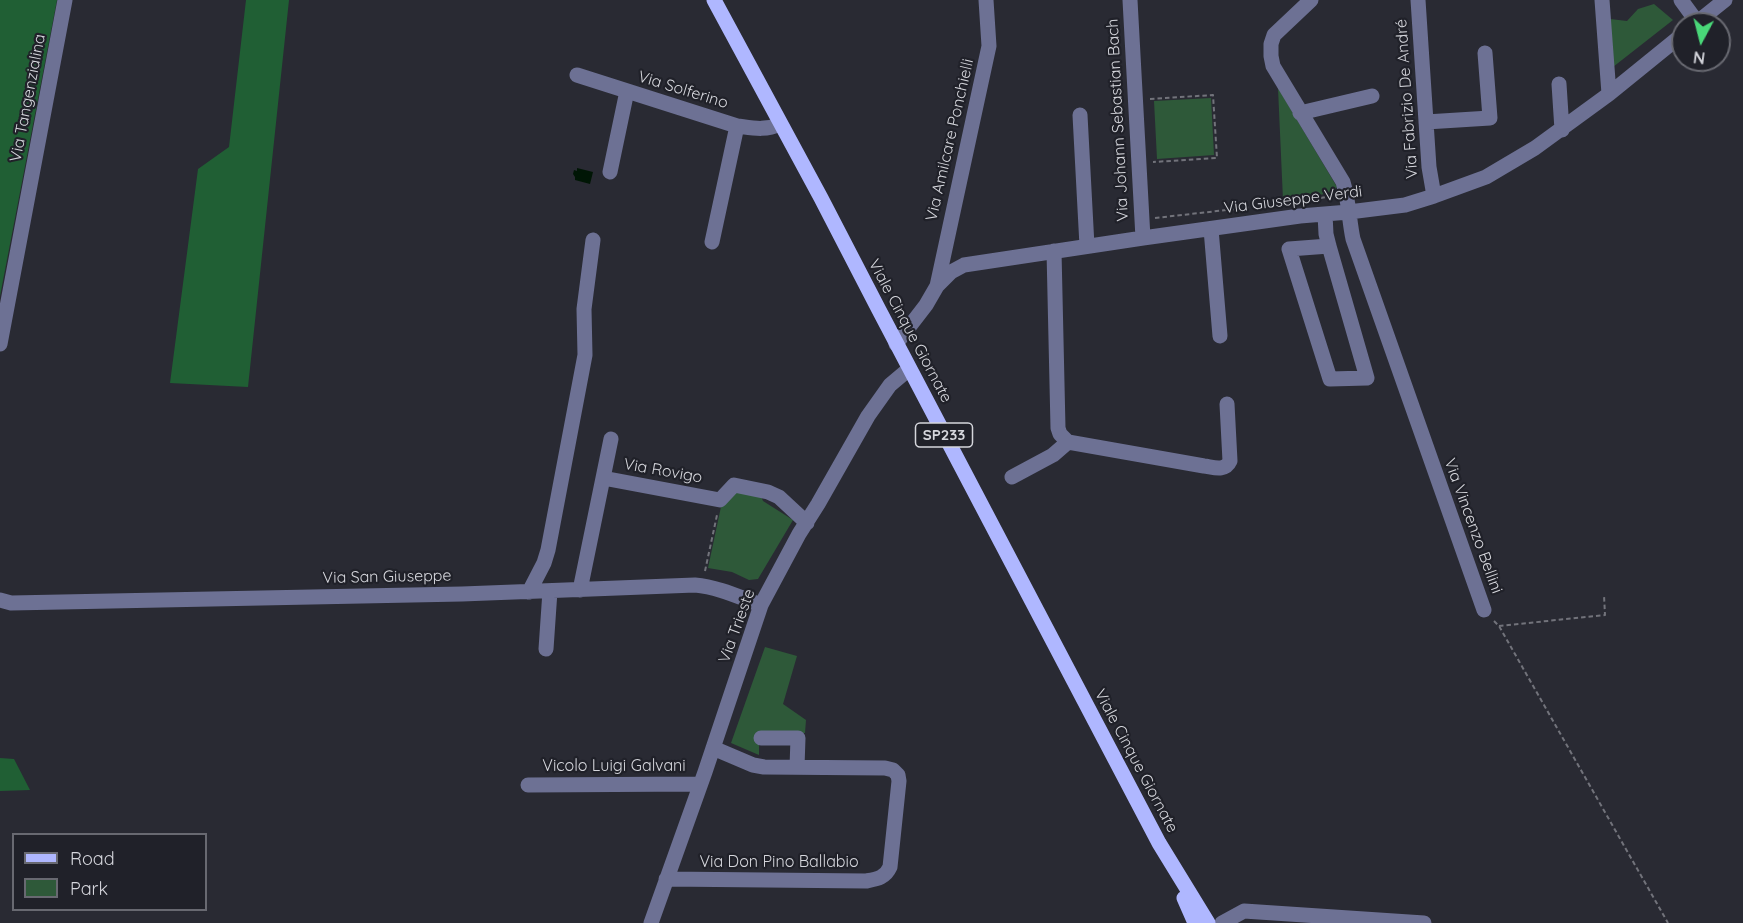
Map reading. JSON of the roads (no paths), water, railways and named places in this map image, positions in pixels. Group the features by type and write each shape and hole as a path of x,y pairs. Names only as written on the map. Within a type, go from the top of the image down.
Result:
{"main road":[{"name":"Viale Cinque Giornate","path":"714,0 821,198 1174,869 1208,923"},
{"name":"Viale Cinque Giornate","path":"1174,869 1186,906 1196,923"}],"street":[{"name":"Via Tangenzialina","path":"0,344 65,0"},
{"name":"Via Amilcare Ponchielli","path":"936,286 989,46 986,0"},
{"name":"Via Johann Sebastian Bach","path":"1130,0 1143,238"},
{"path":"1311,0 1274,34 1271,44 1273,66 1300,113 1372,96"},
{"name":"Via Fabrizio De André","path":"1418,0 1429,167 1434,196"},
{"path":"1602,0 1609,94"},
{"path":"1710,12 1725,0"},
{"name":"Via Giuseppe Verdi","path":"896,344 926,304 936,286 951,272 964,265 1143,238 1405,204 1486,177 1519,159 1562,130 1671,44"},
{"path":"1426,122 1490,118 1485,53"},
{"name":"Via Solferino","path":"577,75 737,126 758,129 780,124"},
{"path":"1559,84 1562,130"},
{"path":"610,172 627,91"},
{"name":"Via Vincenzo Bellini","path":"1300,113 1343,182 1353,239 1484,610"},
{"path":"1080,116 1087,246"},
{"path":"712,242 737,126"},
{"path":"1325,214 1329,246 1367,378 1330,379 1289,249 1329,246"},
{"path":"1211,229 1220,336"},
{"path":"529,592 544,563 585,355 584,309 593,240"},
{"path":"1054,251 1058,428 1060,434 1068,442 1225,468 1230,461 1227,404"},
{"name":"Via Trieste","path":"651,923 761,605 799,534 868,416 890,385 909,369"},
{"path":"580,590 611,439"},
{"path":"1012,477 1053,455 1068,442"},
{"name":"Via Rovigo","path":"603,478 720,500 734,486 768,492 779,497 807,523"},
{"name":"Via San Giuseppe","path":"4,603 529,592 675,585 702,586 727,592 761,605"},
{"path":"546,649 550,591"},
{"path":"761,738 798,738 797,767"},
{"name":"Via Don Pino Ballabio","path":"666,879 866,880 884,876 890,867 899,782 898,775 893,770 885,768 764,767 753,765 713,748"},
{"name":"Vicolo Luigi Galvani","path":"528,785 700,784"},
{"path":"1222,923 1244,911 1424,923"}]}
